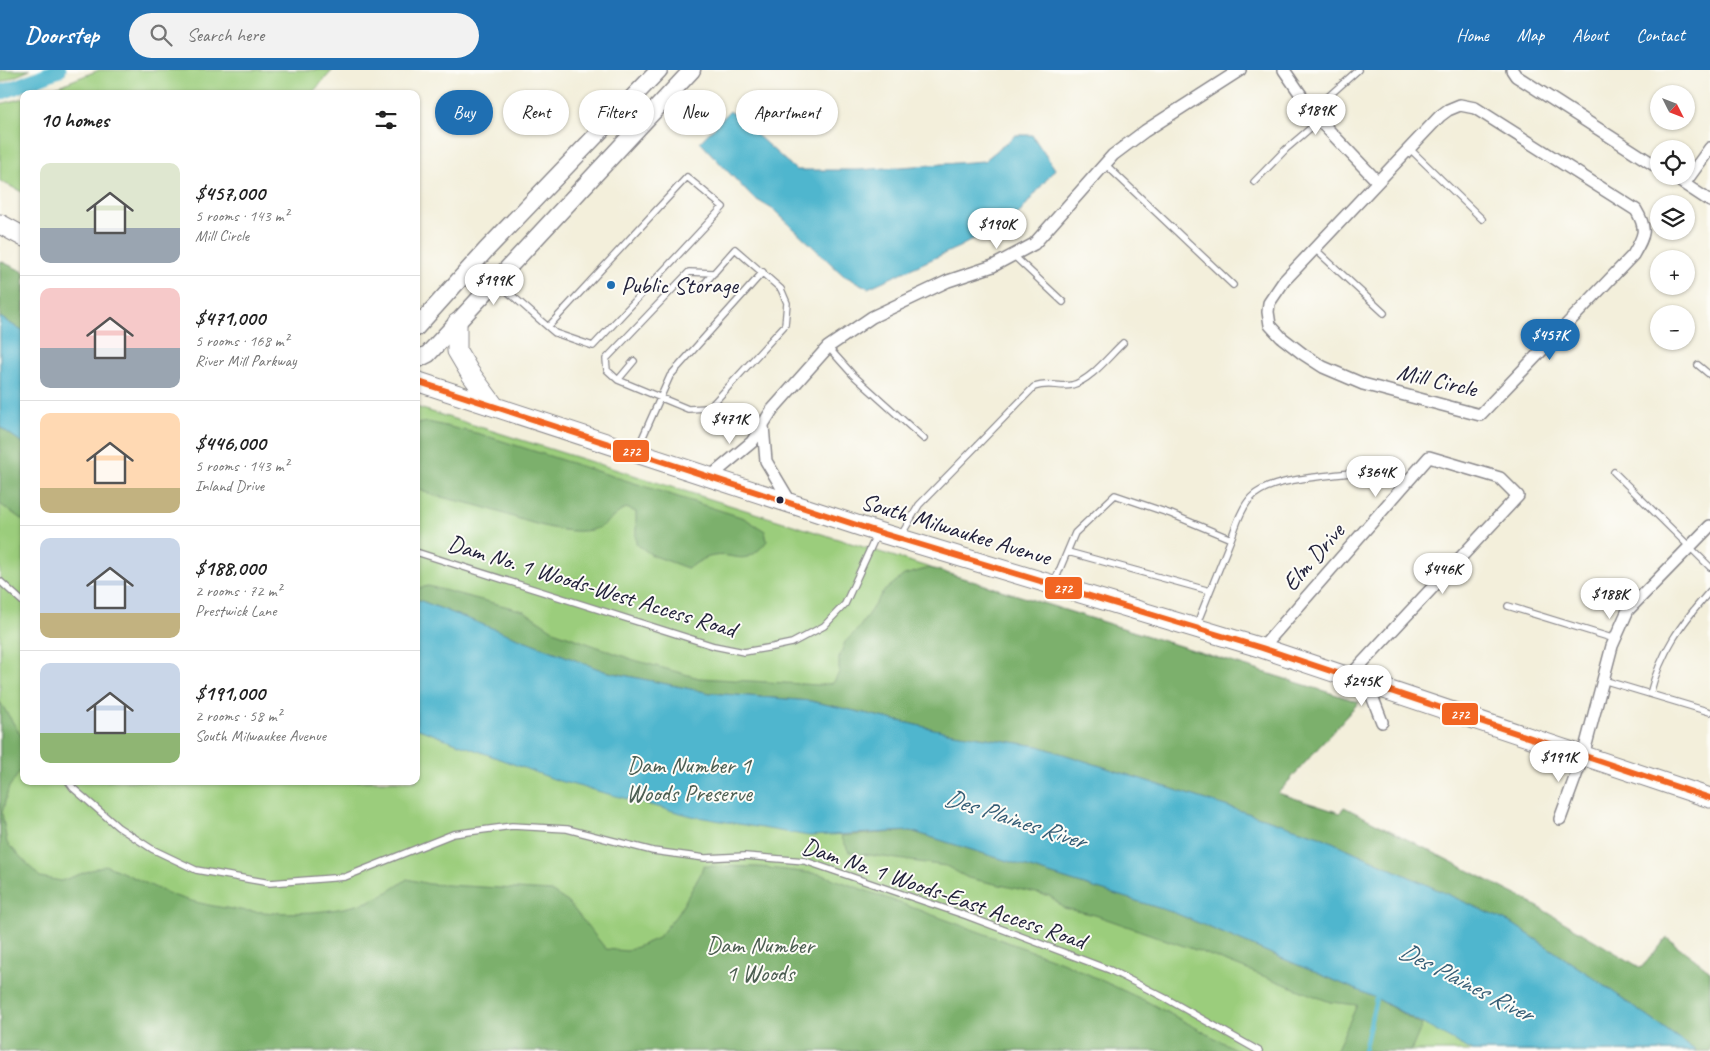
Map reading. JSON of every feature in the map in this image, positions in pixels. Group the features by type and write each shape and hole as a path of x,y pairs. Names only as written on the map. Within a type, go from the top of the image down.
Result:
{"main road":[{"path":"420,324 486,250 659,70"},
{"path":"420,358 428,354 692,70"},
{"path":"0,224 20,235"},
{"path":"457,323 457,351 470,373 495,407"},
{"name":"South Milwaukee Avenue","path":"420,382 899,539 1262,648 1710,798"}],"street":[{"path":"710,477 752,442 772,410 828,347 880,314 948,281 994,266 1034,244 1105,164 1145,131 1240,70"},
{"path":"1284,70 1312,111 1377,182"},
{"path":"1512,70 1516,76 1650,162"},
{"name":"Mill Circle","path":"1460,105 1475,108 1636,210 1643,222 1644,237 1633,254 1480,415 1362,384 1323,367 1281,337 1270,325 1269,303 1284,281 1409,148 1448,110 1460,105"},
{"path":"1695,169 1710,148"},
{"path":"1686,185 1710,201"},
{"path":"763,426 766,461 792,504"},
{"name":"Elm Drive","path":"1262,648 1429,457 1500,478 1518,496 1349,677"},
{"path":"1560,819 1584,756 1615,639 1628,610 1710,526"},
{"path":"1367,682 1382,722"}],"lane":[{"path":"1312,111 1358,70"},
{"path":"1254,182 1286,148 1320,120"},
{"path":"1409,148 1482,219"},
{"path":"1105,164 1233,285"},
{"path":"496,281 548,327 555,333 593,346 723,208 687,177 548,327"},
{"path":"704,284 714,273 735,249 782,289 787,303 786,325 709,408 688,409 618,380 607,370 606,359 689,272 714,273"},
{"path":"1315,249 1384,313"},
{"path":"1013,255 1063,302"},
{"path":"636,453 670,376 763,272"},
{"path":"899,539 919,504 1034,387 1045,383 1071,385 1084,380 1122,343"},
{"path":"828,347 853,375 924,440"},
{"path":"618,380 634,361"},
{"path":"1698,364 1710,375"},
{"path":"1614,472 1710,567"},
{"path":"1196,628 1239,517 1249,499 1269,485 1349,473"},
{"path":"1054,585 1075,533 1115,494 1171,514 1231,539"},
{"name":"Dam No. 1 Woods-West Access Road","path":"420,553 714,646 744,652 792,643 824,626 845,604 878,532"},
{"path":"1068,552 1210,591"},
{"path":"0,581 20,598"},
{"path":"1650,694 1657,669 1671,640 1710,591"},
{"path":"1508,606 1615,639"},
{"path":"1603,680 1710,712"},
{"name":"Dam No. 1 Woods-East Access Road","path":"71,785 118,826 152,849 196,870 270,883 345,878 453,834 512,826 567,829 653,852 705,858 745,856 805,861 976,920 1110,970 1167,999 1259,1051"}],"green space":[{"path":"0,70 30,70 0,83"},
{"path":"99,70 333,70 315,90 48,90"},
{"path":"20,99 20,191 0,181 0,104"},
{"name":"Dam Number 1 Woods Preserve","path":"0,261 20,270 20,785 420,785 420,408 1359,702 1278,793 1340,813 1344,807 1528,901 1641,968 1667,938 1710,971 1710,1051 0,1051"},
{"path":"0,261 20,270 20,330 0,317"},
{"path":"428,422 480,434 744,518 765,531 767,541 752,555 740,558 726,556 709,557 687,568 652,555 636,544 636,512 626,508 599,528 569,531 539,525 483,507 433,495 420,490 420,423"},
{"path":"0,427 20,441 20,518 0,504"},
{"path":"930,568 1359,702 1278,793 1340,813 1344,807 1528,901 1641,968 1667,938 1710,971 1710,1051 1696,1051 1591,976 1513,924 1319,836 1038,746 947,732 811,701 710,693 604,671 420,601 420,588 428,586 524,611 556,632 634,660 699,678 819,685 833,683 839,673 839,658 845,642 859,628 883,592 904,575"},
{"name":"Dam Number 1 Woods","path":"0,702 20,734 20,772 9,787 2,813 7,843 40,877 61,881 105,865 175,896 196,902 245,911 297,913 346,908 367,902 388,892 407,879 429,884 551,891 569,903 606,949 627,951 658,938 679,912 700,875 703,866 759,867 820,874 1062,962 1148,1002 1239,1051 0,1051"},
{"path":"911,831 1175,913 1376,998 1422,1025 1411,1051 1336,1051 1357,1005 1330,1002 1204,953 1095,915 1064,908 1050,896 968,878 946,866 849,852 841,836"}],"water":[{"path":"730,111 736,116 736,135 757,135 796,170 859,170 984,161 1016,135 1032,135 1055,169 1018,215 959,247 868,288 843,275 774,210 752,197 700,142 707,135 726,135 726,115"},
{"path":"0,317 20,330 20,441 0,427"},
{"name":"Des Plaines River","path":"420,601 604,671 710,693 811,701 947,732 1038,746 1319,836 1513,924 1591,976 1696,1051 1472,1051 1376,998 1175,913 911,831 809,836 692,816 559,781 420,729"}],"waterway":[{"path":"0,93 59,70"},
{"path":"1364,1051 1377,994"}],"transit line":[{"name":"272","path":"420,382 878,532 1262,648 1710,798"}],"place":[{"name":"Public Storage","path":"611,285"}]}
